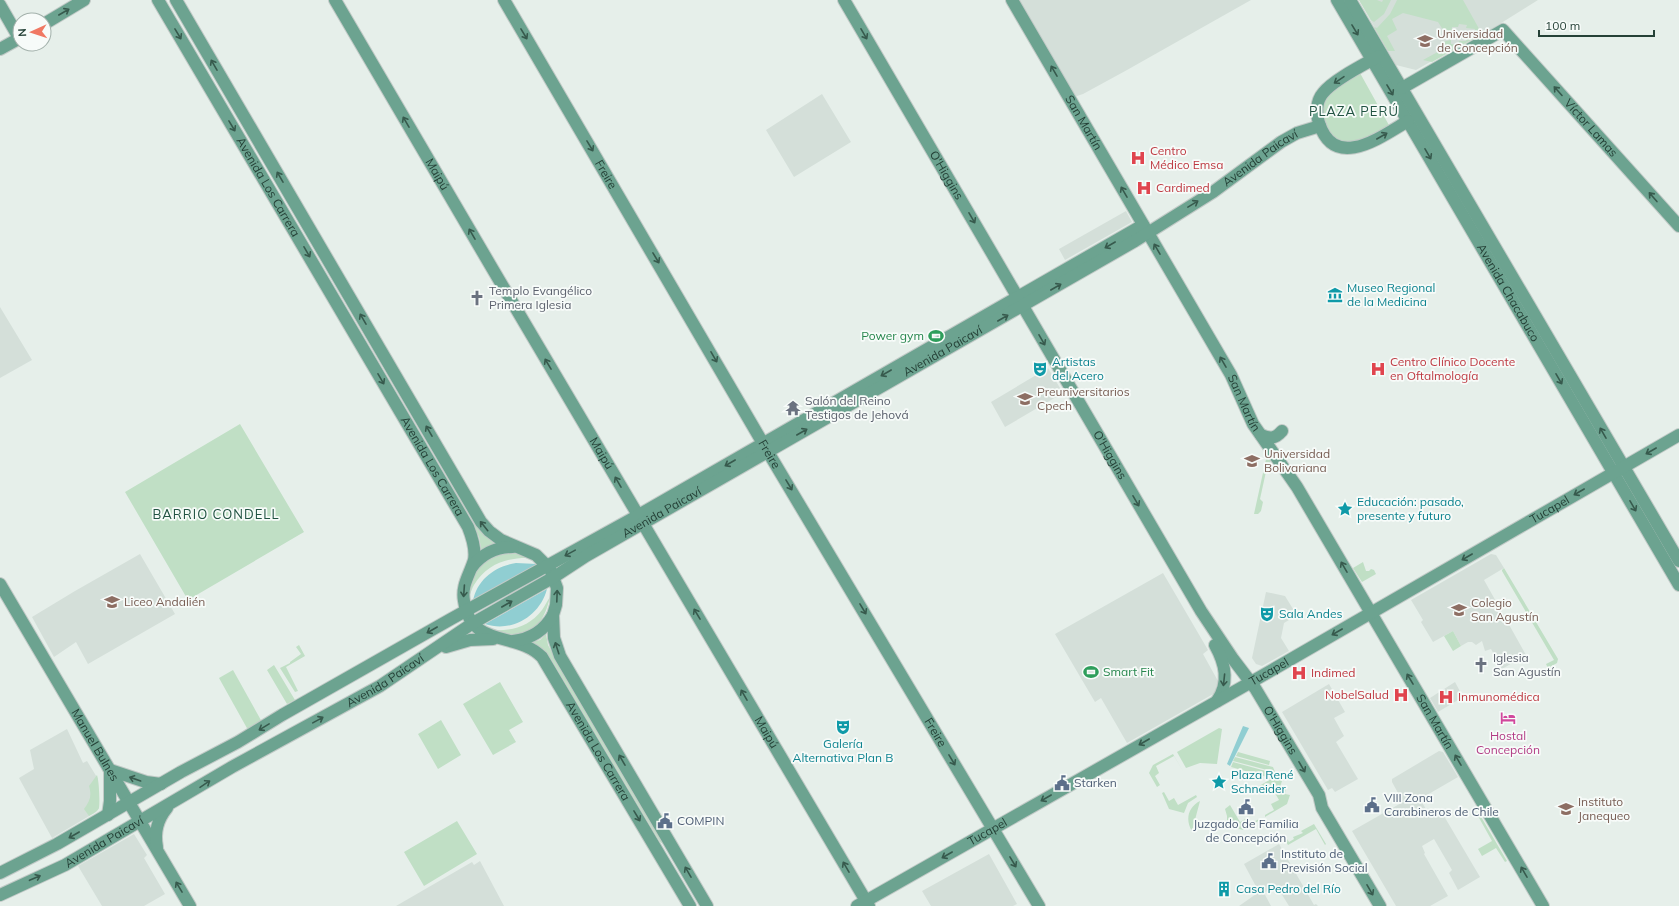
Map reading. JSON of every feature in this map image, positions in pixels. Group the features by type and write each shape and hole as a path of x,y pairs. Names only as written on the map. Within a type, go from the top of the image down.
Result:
{"main road":[{"path":"52,19 84,0"},
{"name":"Avenida Los Carrera","path":"158,0 468,527 474,548 474,560 466,579 463,593 467,612 473,623 485,634 530,648 542,657 690,906"},
{"name":"Avenida Los Carrera","path":"176,0 481,522 494,536 536,555 548,565 554,577 557,588 557,599 552,615 554,638 560,656 708,906"},
{"name":"Maipú","path":"335,0 864,904"},
{"name":"Freire","path":"504,0 766,448 1039,906"},
{"name":"O'Higgins","path":"844,0 1201,611 1233,659 1251,682 1319,795 1322,808 1380,906"},
{"name":"San Martín","path":"1012,0 1231,375 1251,421 1297,487 1543,906"},
{"name":"Avenida Chacabuco","path":"1337,0 1377,57 1402,88 1618,470 1679,584"},
{"name":"Avenida Chacabuco","path":"1350,0 1408,121 1618,470 1679,561"},
{"path":"0,5 12,25"},
{"name":"Víctor Lamas","path":"1402,88 1503,30 1679,226"},
{"path":"0,49 12,42"},
{"path":"1377,57 1332,85 1322,94 1318,106 1320,126 1326,137 1334,144 1343,148 1357,148 1370,143 1408,121"},
{"name":"Avenida Paicaví","path":"0,873 57,844 548,565 640,519 766,448 1145,229 1214,192 1281,142 1297,133 1320,126"},
{"path":"1261,435 1272,438 1278,436 1282,431"},
{"name":"Tucapel","path":"864,904 993,828 1218,701 1679,434"},
{"name":"Avenida Paicaví","path":"0,896 65,865 242,762 380,686 421,660 473,623 554,577 640,519"},
{"path":"469,571 478,560 489,552 502,548 516,547"},
{"name":"Manuel Bulnes","path":"0,584 190,906"},
{"path":"1201,611 1210,635 1223,658 1225,677 1222,693 1218,701"},
{"path":"510,642 534,635 544,628 552,615"},
{"path":"421,660 449,646 462,642 475,639 498,639"},
{"path":"108,815 110,801 110,770 140,781 161,784"},
{"path":"158,852 156,834 157,824 161,815 171,804"}],"shaded area":[{"path":"1016,0 1251,0 1127,70 1077,96 1071,95"},
{"name":"Universidad de Concepción","path":"1359,0 1538,0 1490,30 1485,31 1416,70 1396,65"},
{"path":"822,94 851,142 794,177 766,130"},
{"path":"1126,211 1132,222 1065,260 1059,249"},
{"path":"0,307 32,360 0,378"},
{"name":"Preuniversitarios Cpech","path":"1048,368 1063,393 1005,427 991,402"},
{"name":"Liceo Andalién","path":"140,554 175,614 88,664 76,642 54,657 32,617"},
{"name":"Colegio San Agustín","path":"1491,554 1496,555 1504,568 1484,580 1526,655 1502,669 1491,649 1485,651 1482,641 1476,645 1472,642 1468,642 1461,646 1453,631 1433,642 1421,622 1423,620 1411,600"},
{"path":"1163,573 1208,650 1203,654 1218,681 1215,693 1127,743 1101,698 1095,702 1055,634"},
{"path":"1266,592 1285,596 1293,609 1289,620 1284,623 1281,638 1289,651 1262,666 1256,664 1252,658"},
{"name":"Inmunomédica","path":"1455,682 1463,697 1438,712 1430,698"},
{"path":"1329,684 1345,712 1334,718 1344,736 1336,742 1358,779 1335,792 1332,788 1328,790 1282,712"},
{"path":"67,729 83,763 87,761 98,779 99,808 96,812 52,838 19,778 34,769 30,750"},
{"path":"1439,751 1443,752 1458,777 1420,799 1430,816 1441,811 1480,877 1458,890 1449,873 1452,870 1434,839 1422,846 1425,853 1424,854 1448,896 1430,906 1396,906 1352,831 1403,802 1392,782 1392,779"},
{"path":"134,834 147,855 144,858 165,894 144,906 102,906 78,866"},
{"path":"1279,844 1314,905 1316,904 1318,906 1289,906 1276,885 1264,893 1271,906 1239,906 1259,892 1244,864"},
{"path":"989,854 1017,904 1013,906 931,906 922,891"},
{"path":"480,861 504,906 396,906 472,862 474,865"}],"green space":[{"path":"1359,0 1377,0 1382,2 1383,0 1391,0 1384,14 1374,22 1371,20"},
{"path":"1397,0 1463,0 1482,34 1432,62 1423,60 1445,48 1442,42 1451,40 1451,44 1458,45 1459,41 1466,41 1467,36 1474,36 1475,29 1466,28 1467,25 1459,24 1458,27 1452,27 1451,34 1445,33 1438,22 1403,13 1392,19 1397,30 1387,36 1395,51 1388,51 1374,27 1377,28 1390,14"},
{"name":"PLAZA PERÚ","path":"1360,73 1390,127 1350,145 1332,138 1321,112 1326,94"},
{"path":"240,424 304,532 188,600 125,492"},
{"path":"1268,450 1271,457 1270,466 1267,467 1260,499 1263,502 1261,511 1258,514 1254,514"},
{"path":"448,479 460,495 475,521 487,537 495,544 482,553 479,537"},
{"path":"511,553 521,554 531,558 514,559 498,563 491,567 479,578 473,586 469,596 472,579 481,566 495,557"},
{"path":"1363,562 1366,571 1371,569 1374,570 1376,574 1362,582 1353,568"},
{"path":"1504,568 1558,659 1557,663 1548,668 1546,664 1554,660 1502,571"},
{"path":"550,597 542,619 527,633 510,636 492,630 513,629 526,624 537,616"},
{"path":"1453,631 1461,646 1453,651 1444,636"},
{"path":"546,634 548,645 554,656 664,844 660,842 551,659 543,649 532,642 540,640"},
{"path":"299,645 305,656 286,667 298,691 295,692 280,668 290,663 301,654 296,647"},
{"path":"274,665 295,700 287,704 267,670"},
{"path":"233,670 262,722 248,730 219,678"},
{"path":"500,682 523,722 509,730 516,742 493,755 463,704"},
{"path":"441,720 461,755 438,769 418,734"},
{"path":"1219,728 1222,729 1217,764 1200,763 1186,768 1177,752"},
{"path":"1238,752 1270,761 1269,765 1236,756"},
{"path":"1173,754 1183,771 1174,756 1156,766 1159,773 1155,776 1160,785 1157,787 1149,773 1153,765"},
{"path":"1235,757 1273,767 1275,772 1233,761"},
{"path":"1233,762 1273,773 1267,777 1231,767"},
{"path":"97,775 99,808 96,812 89,816 84,809 90,798 89,786"},
{"path":"1278,775 1282,781 1280,787 1286,788 1285,794 1290,795 1287,804 1265,817 1265,815 1274,810 1271,804 1279,800 1269,783 1255,791 1254,789"},
{"path":"1164,792 1169,801 1174,798 1178,805 1196,795 1197,797 1188,803 1184,813 1169,809 1162,793"},
{"path":"1200,801 1192,831 1188,818 1190,810"},
{"path":"1230,805 1240,822 1247,818 1250,824 1259,819 1260,820 1243,830 1227,825 1225,809"},
{"path":"1480,815 1507,861 1505,862 1496,848 1482,856 1478,849 1492,841 1478,816"},
{"path":"457,821 477,854 424,886 404,852"},
{"path":"1314,824 1326,844 1325,845 1316,829 1288,845 1285,840 1287,839 1289,842 1294,839 1293,837 1303,833 1301,831"}],"water":[{"path":"516,563 537,564 473,601 479,586 488,575 501,567"},
{"path":"547,589 538,607 524,620 505,626 485,624"},
{"path":"1243,726 1249,728 1230,766 1227,764"}],"place":[{"name":"Universidad de Concepción","path":"1425,41"},
{"name":"Centro Médico Emsa","path":"1138,158"},
{"name":"Cardimed","path":"1144,188"},
{"name":"Museo Regional de la Medicina","path":"1335,295"},
{"name":"Templo Evangélico Primera Iglesia","path":"477,298"},
{"name":"Power gym","path":"936,336"},
{"name":"Artistas del Acero","path":"1040,369"},
{"name":"Centro Clínico Docente en Oftalmología","path":"1378,369"},
{"name":"Preuniversitarios Cpech","path":"1025,399"},
{"name":"Salón del Reino Testigos de Jehová","path":"793,408"},
{"name":"Universidad Bolivariana","path":"1252,461"},
{"name":"Educación: pasado, presente y futuro","path":"1345,509"},
{"name":"Liceo Andalién","path":"112,602"},
{"name":"Colegio San Agustín","path":"1459,610"},
{"name":"Sala Andes","path":"1267,614"},
{"name":"Iglesia San Agustín","path":"1481,665"},
{"name":"Smart Fit","path":"1091,672"},
{"name":"Indimed","path":"1299,673"},
{"name":"NobelSalud","path":"1401,695"},
{"name":"Inmunomédica","path":"1446,697"},
{"name":"Hostal Concepción","path":"1508,718"},
{"name":"Galería Alternativa Plan B","path":"843,727"},
{"name":"Plaza René Schneider","path":"1219,782"},
{"name":"Starken","path":"1062,783"},
{"name":"VIII Zona Carabineros de Chile","path":"1372,805"},
{"name":"Juzgado de Familia de Concepción","path":"1246,807"},
{"name":"Instituto Janequeo","path":"1566,809"},
{"name":"COMPIN","path":"665,821"},
{"name":"Instituto de Previsión Social","path":"1269,861"},
{"name":"Casa Pedro del Río","path":"1224,889"}],"district":[{"name":"PLAZA PERÚ","path":"1354,111"},
{"name":"BARRIO CONDELL","path":"216,514"}]}
